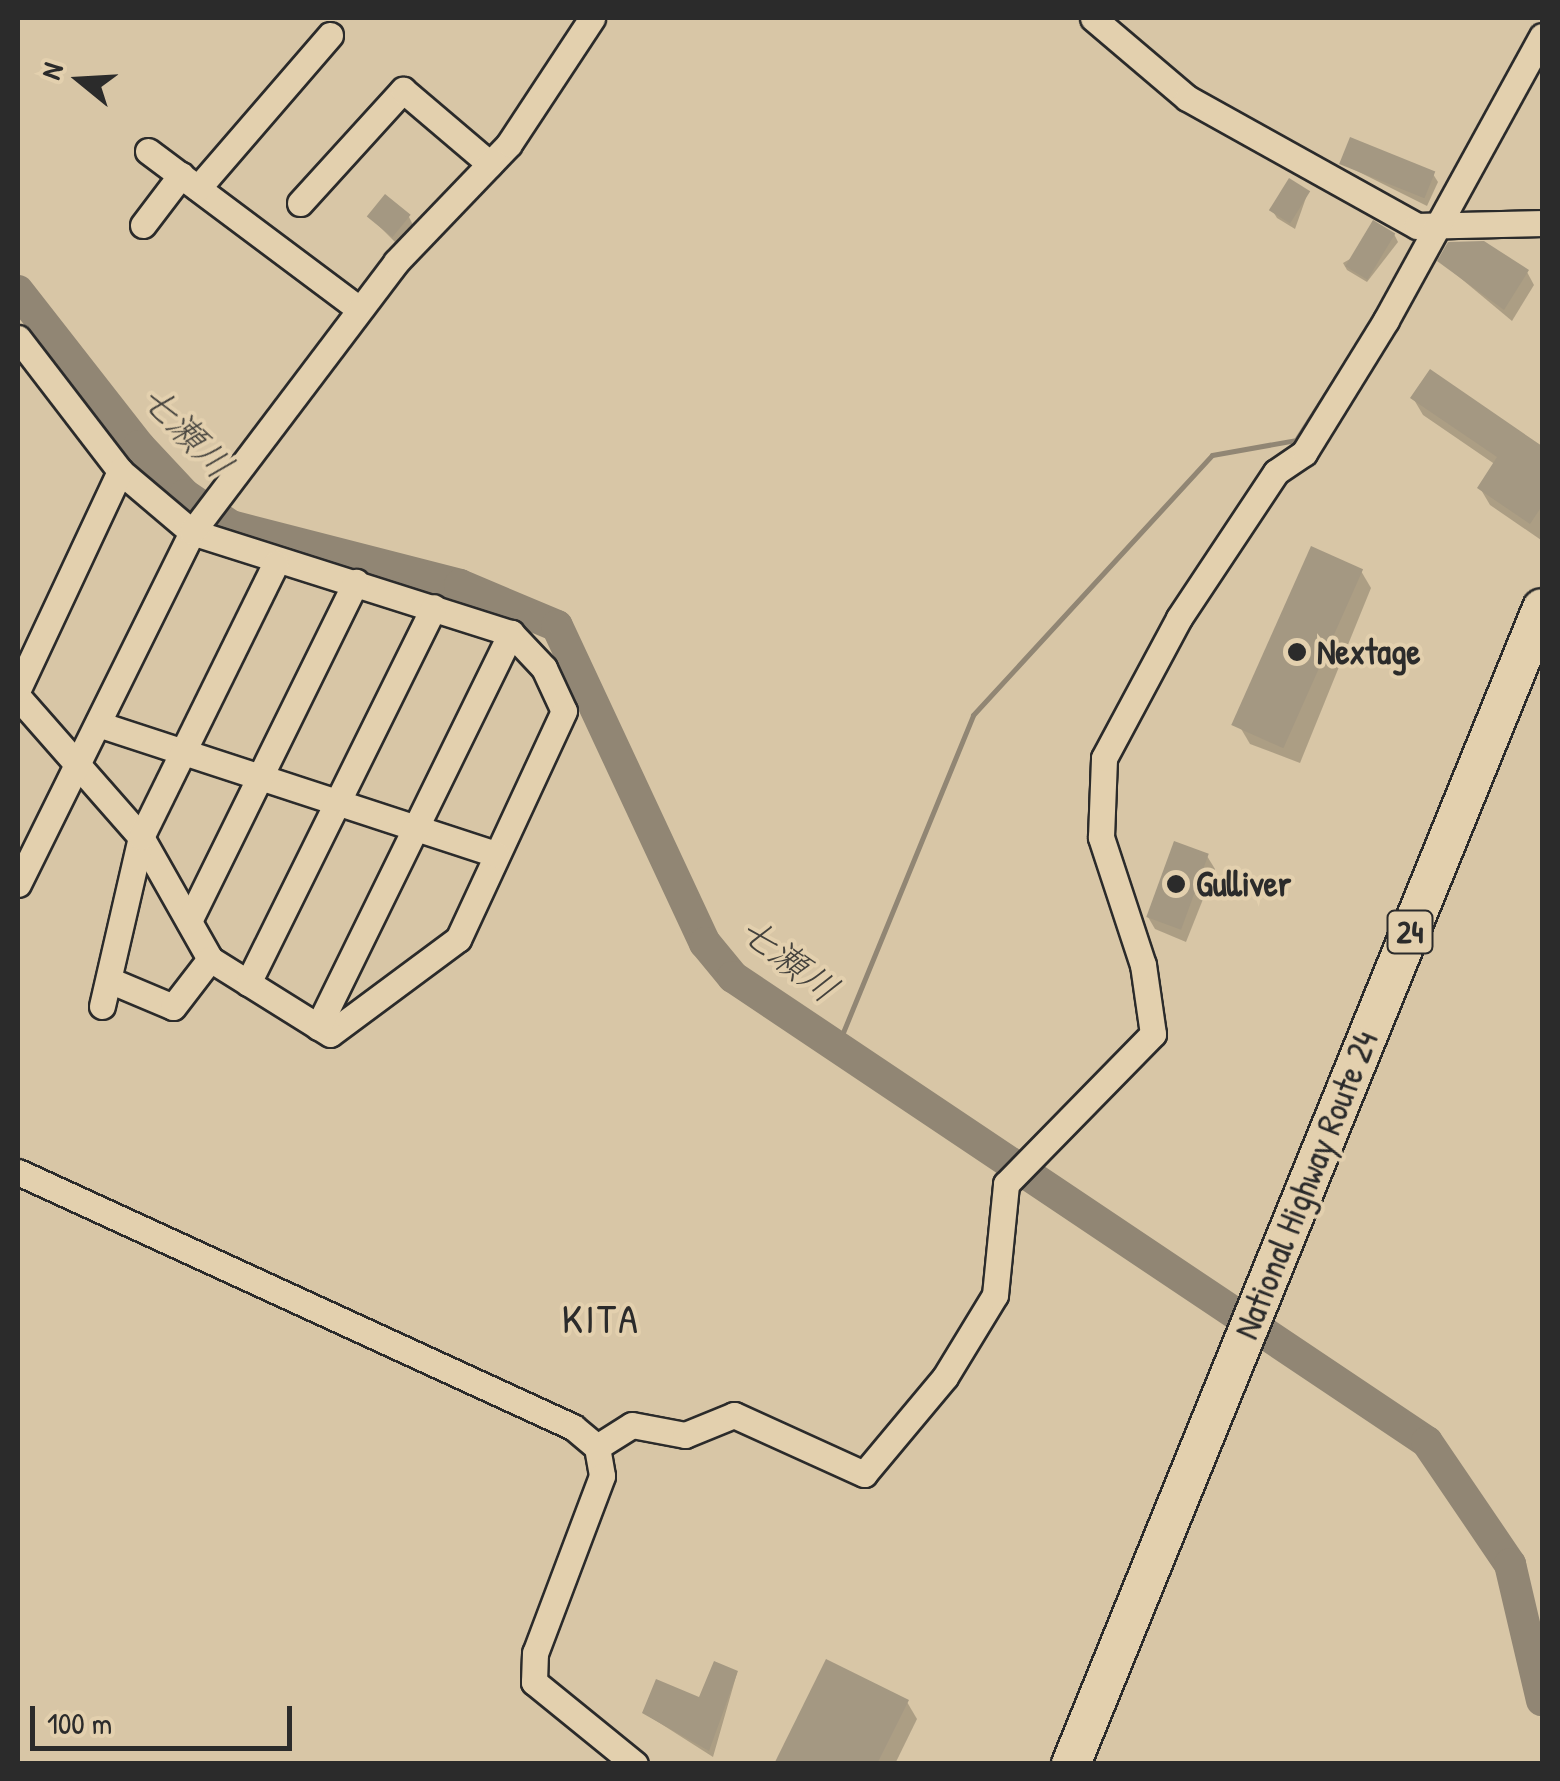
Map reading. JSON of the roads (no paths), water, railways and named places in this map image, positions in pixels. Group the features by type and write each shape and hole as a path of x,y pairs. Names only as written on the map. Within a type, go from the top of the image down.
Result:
{"highway":[{"name":"National Highway Route 24","path":"1290,1258 1542,608"},
{"name":"National Highway Route 24","path":"1071,1764 1542,672"},
{"name":"National Highway Route 24","path":"1098,1764 1247,1363"}],"street":[{"path":"18,884 24,852 80,763 192,532 360,309 490,164 592,18"},
{"path":"1093,18 1187,98 1417,226 1438,229 1542,223"},
{"path":"143,225 330,35"},
{"path":"597,1447 632,1426 685,1435 734,1415 864,1474 944,1376 995,1295 1006,1184 1027,1154 1153,1034 1156,1019 1101,838 1104,758 1179,618 1276,472 1304,453 1438,229 1542,36"},
{"path":"300,203 402,90 490,164"},
{"path":"148,152 360,309"},
{"path":"18,338 120,471 192,532 276,563 356,582 511,633 544,668 564,711 458,939 330,1034 210,959 141,837 80,763 18,697"},
{"path":"18,689 120,471"},
{"path":"102,1006 141,837 276,563"},
{"path":"190,921 356,582"},
{"path":"248,983 434,607"},
{"path":"318,1027 511,633"},
{"path":"98,724 181,758 339,799 496,854"},
{"path":"109,980 173,1007 210,959"},
{"path":"18,1172 573,1427 597,1447 602,1476 535,1653 534,1682 635,1764"}],"waterway":[{"name":"七瀬川","path":"18,291 139,446 185,495 231,526 460,585 557,626 705,943 733,977 1427,1442 1510,1564 1542,1700"},
{"path":"837,1047 973,715 1212,455 1296,440 1356,346"}],"place":[{"name":"Nextage","path":"1297,652"},
{"name":"Gulliver","path":"1176,884"}],"district":[{"name":"KITA","path":"601,1318"}]}
